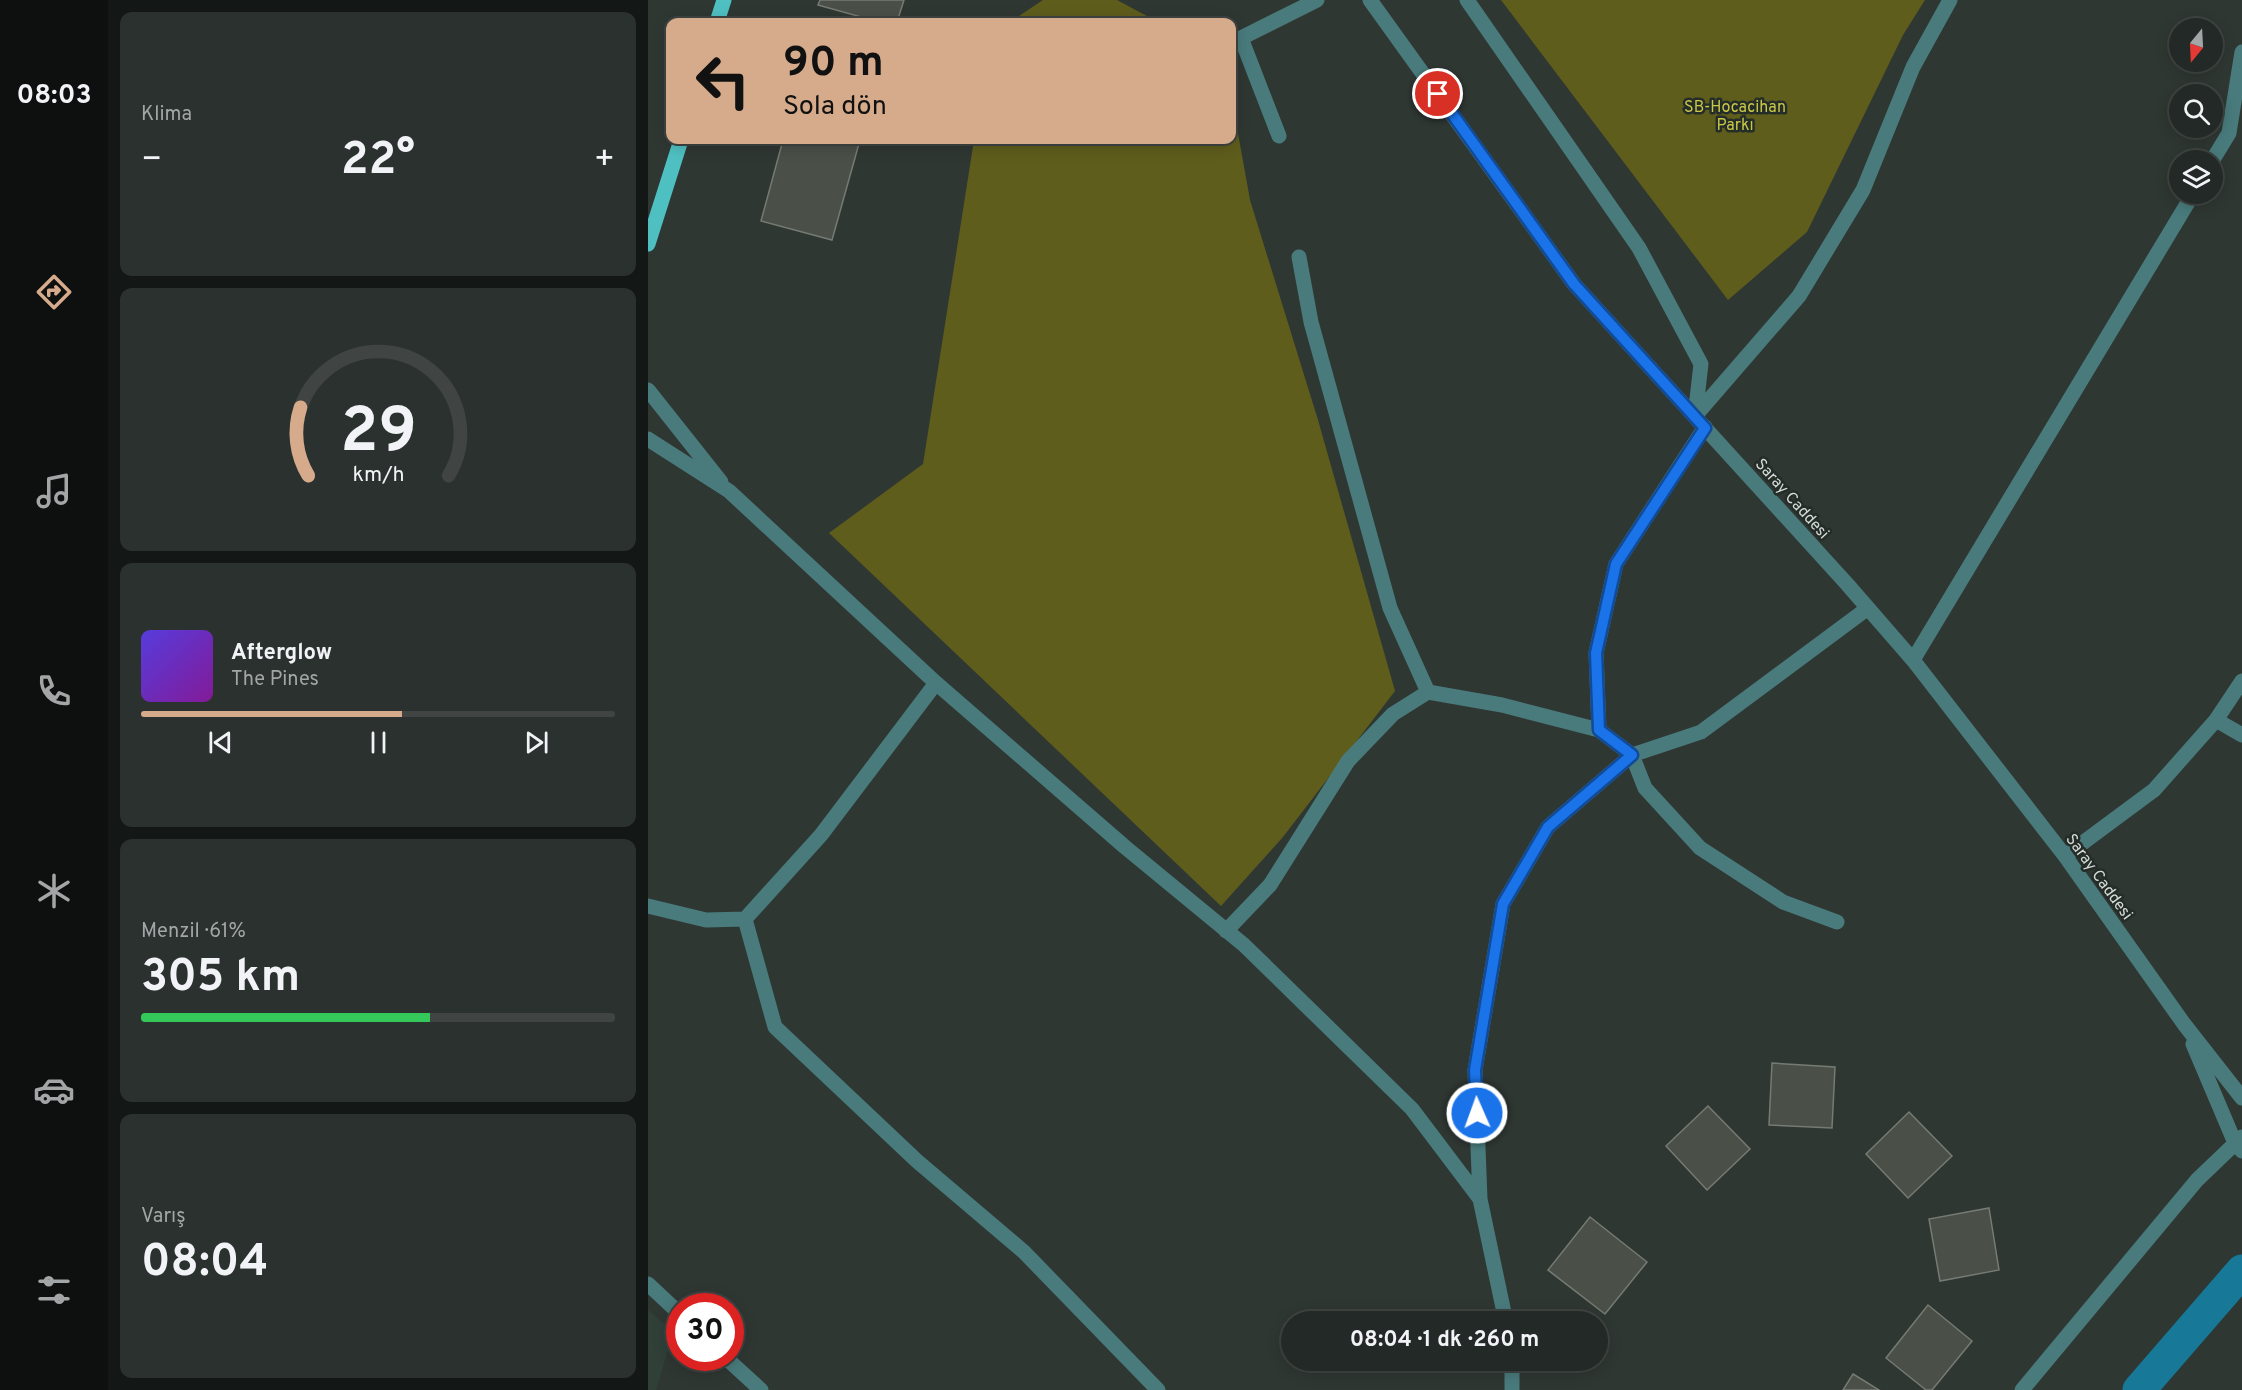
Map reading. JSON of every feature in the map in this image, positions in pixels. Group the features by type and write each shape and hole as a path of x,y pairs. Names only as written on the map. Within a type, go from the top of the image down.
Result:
{"main road":[{"path":"718,18 724,0"},
{"path":"648,243 680,144"}],"street":[{"path":"1279,136 1241,38 1317,0"},
{"name":"Saray Caddesi","path":"1370,0 1574,284 1913,660 2065,856 2184,1024"},
{"path":"1467,0 1639,248 1701,364 1700,422"},
{"path":"1599,730 1596,653 1616,564 1700,422 1799,296 1863,190 1912,67 1950,0"},
{"path":"2219,150 2229,133 2242,52"},
{"path":"1913,660 2187,204"},
{"path":"1299,257 1311,322 1390,608 1428,692"},
{"path":"648,390 729,491 936,683 1125,848 1227,931 1412,1108 1480,1199"},
{"path":"648,439 729,491"},
{"path":"1504,1311 1480,1199 1475,1070 1503,904 1548,827 1632,755 1701,732 1868,608"},
{"path":"2065,856 2154,790 2216,720 2242,681"},
{"path":"648,906 706,920 745,919 821,835 936,683"},
{"path":"1227,931 1270,885 1348,761 1393,714 1428,692 1502,705 1599,730 1632,755 1644,788 1701,848 1783,902 1837,922"},
{"path":"2216,720 2242,735"},
{"path":"745,919 775,1027 917,1161 1024,1252 1158,1390"},
{"path":"2184,1024 2242,1098"},
{"path":"2022,1390 2197,1180 2240,1143 2184,1024"},
{"path":"648,1284 666,1301"},
{"path":"740,1371 761,1390"},
{"path":"1512,1371 1512,1390"}],"shaded area":[{"path":"648,1310 666,1326 666,1356 656,1390 648,1390"}],"green space":[{"path":"1043,0 1117,0 1151,18 1016,18"},
{"name":"SB-Hocacihan Parkı","path":"1501,0 1925,0 1903,35 1807,232 1728,300"},
{"path":"1236,122 1250,200 1318,420 1395,691 1283,837 1221,906 829,533 923,464 973,144 1236,144"}],"building":[{"path":"820,0 904,0 898,18 865,18 818,5"},
{"path":"782,144 859,144 832,240 761,221"},
{"path":"1772,1063 1835,1067 1832,1128 1769,1125"},
{"path":"1708,1106 1750,1149 1707,1190 1666,1146"},
{"path":"1909,1112 1952,1156 1908,1198 1866,1154"},
{"path":"1989,1208 1999,1270 1940,1281 1929,1219"},
{"path":"1590,1217 1647,1262 1607,1311 1601,1311 1548,1270"},
{"path":"1928,1305 1972,1341 1932,1390 1926,1390 1886,1358"},
{"path":"1853,1374 1879,1390 1843,1390"}],"waterway":[{"path":"2139,1390 2242,1271"}],"route":[{"path":"1438,94 1574,284 1705,428 1616,564 1596,653 1599,730 1632,755 1548,827 1503,904 1475,1070 1477,1113"}]}
